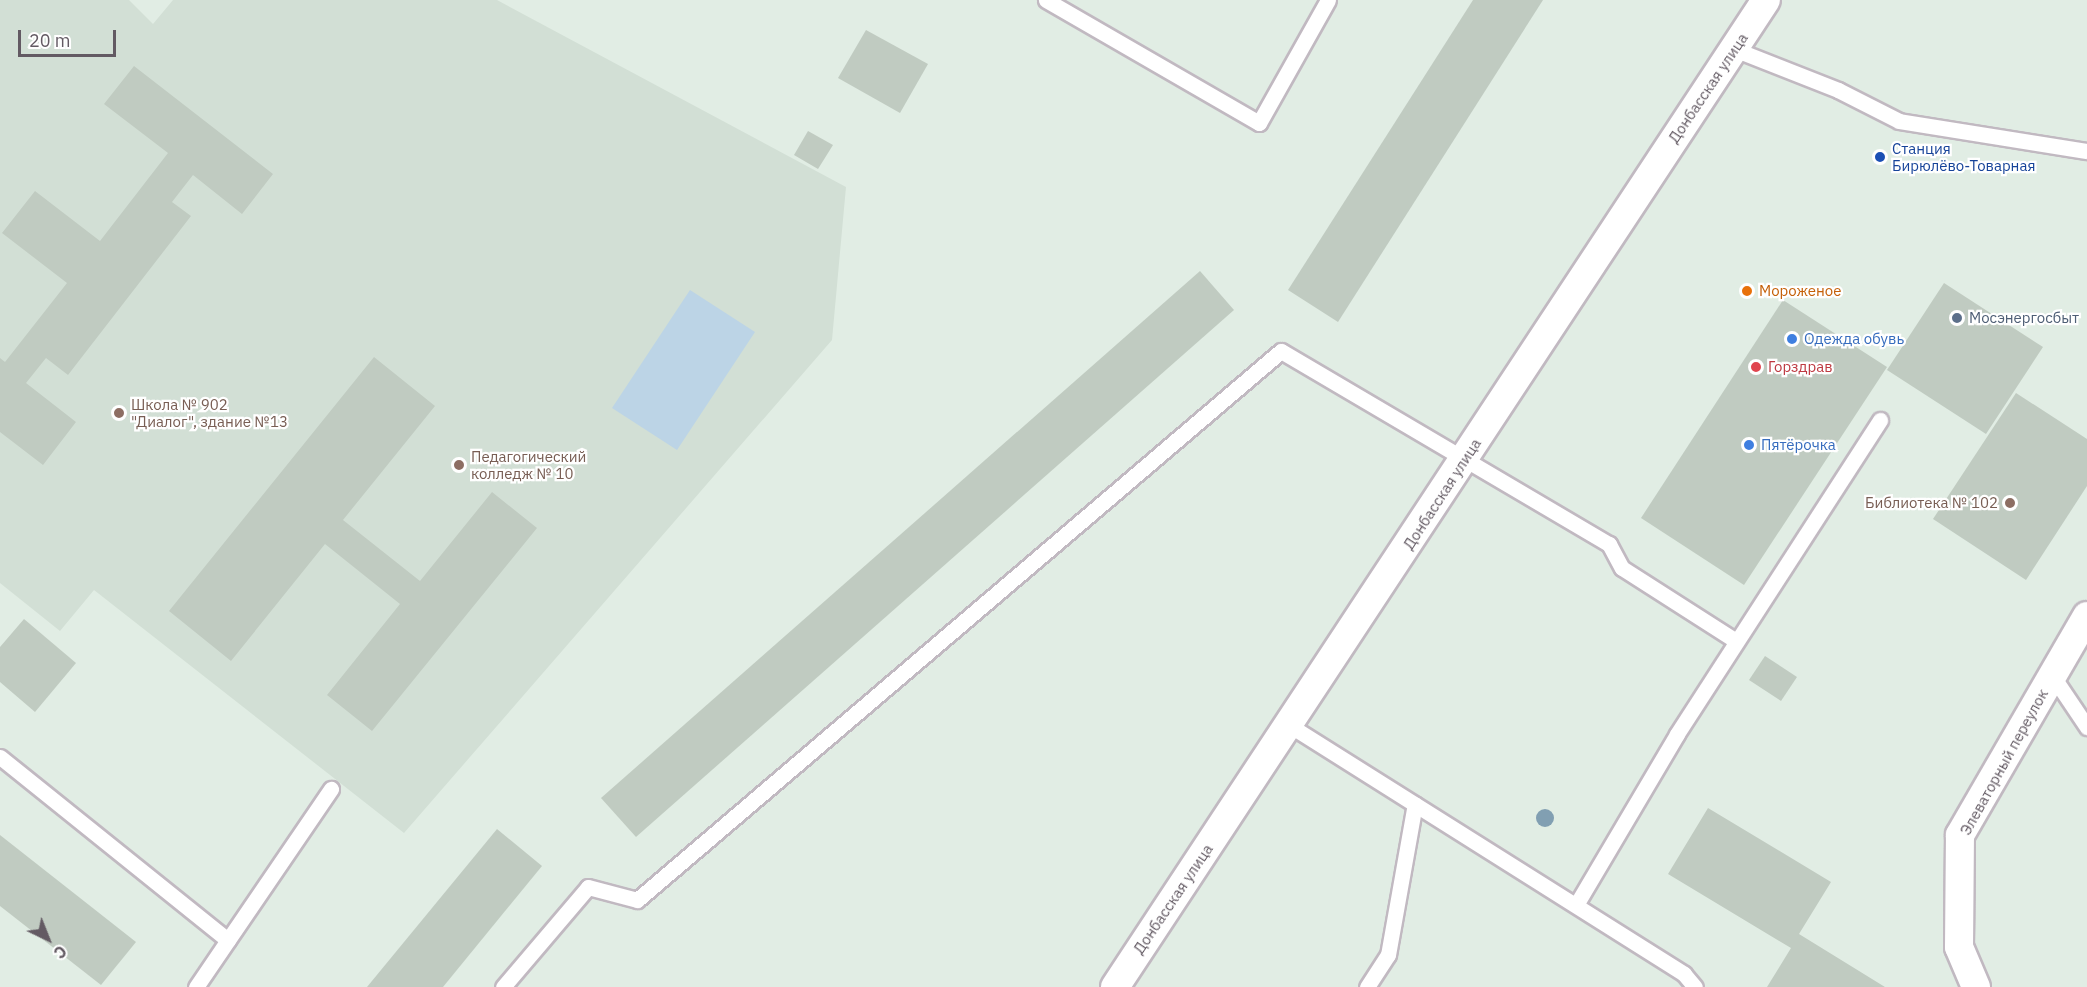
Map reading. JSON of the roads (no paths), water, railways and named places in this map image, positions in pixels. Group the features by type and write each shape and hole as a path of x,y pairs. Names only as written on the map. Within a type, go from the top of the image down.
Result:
{"street":[{"name":"Донбасская улица","path":"1115,987 1766,0"},
{"name":"Элеваторный переулок","path":"1976,987 1959,948 1960,836 2087,616"}],"lane":[{"path":"1046,0 1259,123 1328,0"},
{"path":"1734,49 1838,90 1899,121 2087,151"},
{"path":"503,987 588,887 637,900 1281,351 1609,544 1622,568 1736,641"},
{"path":"1576,905 1736,641 1880,420"},
{"path":"2052,675 2087,727"},
{"path":"1289,725 1684,974 1695,987"},
{"path":"0,757 228,940"},
{"path":"196,987 331,789"},
{"path":"1367,987 1388,956 1415,804"}],"place":[{"name":"Станция Бирюлёво-Товарная","path":"1880,157"},
{"name":"Мороженое","path":"1747,291"},
{"name":"Мосэнергосбыт","path":"1957,318"},
{"name":"Одежда обувь","path":"1792,339"},
{"name":"Горздрав","path":"1756,367"},
{"name":"Школа № 902 \"Диалог\", здание №13","path":"119,413"},
{"name":"Пятёрочка","path":"1749,445"},
{"name":"Педагогический колледж № 10","path":"459,465"},
{"name":"Библиотека № 102","path":"2010,503"}]}
